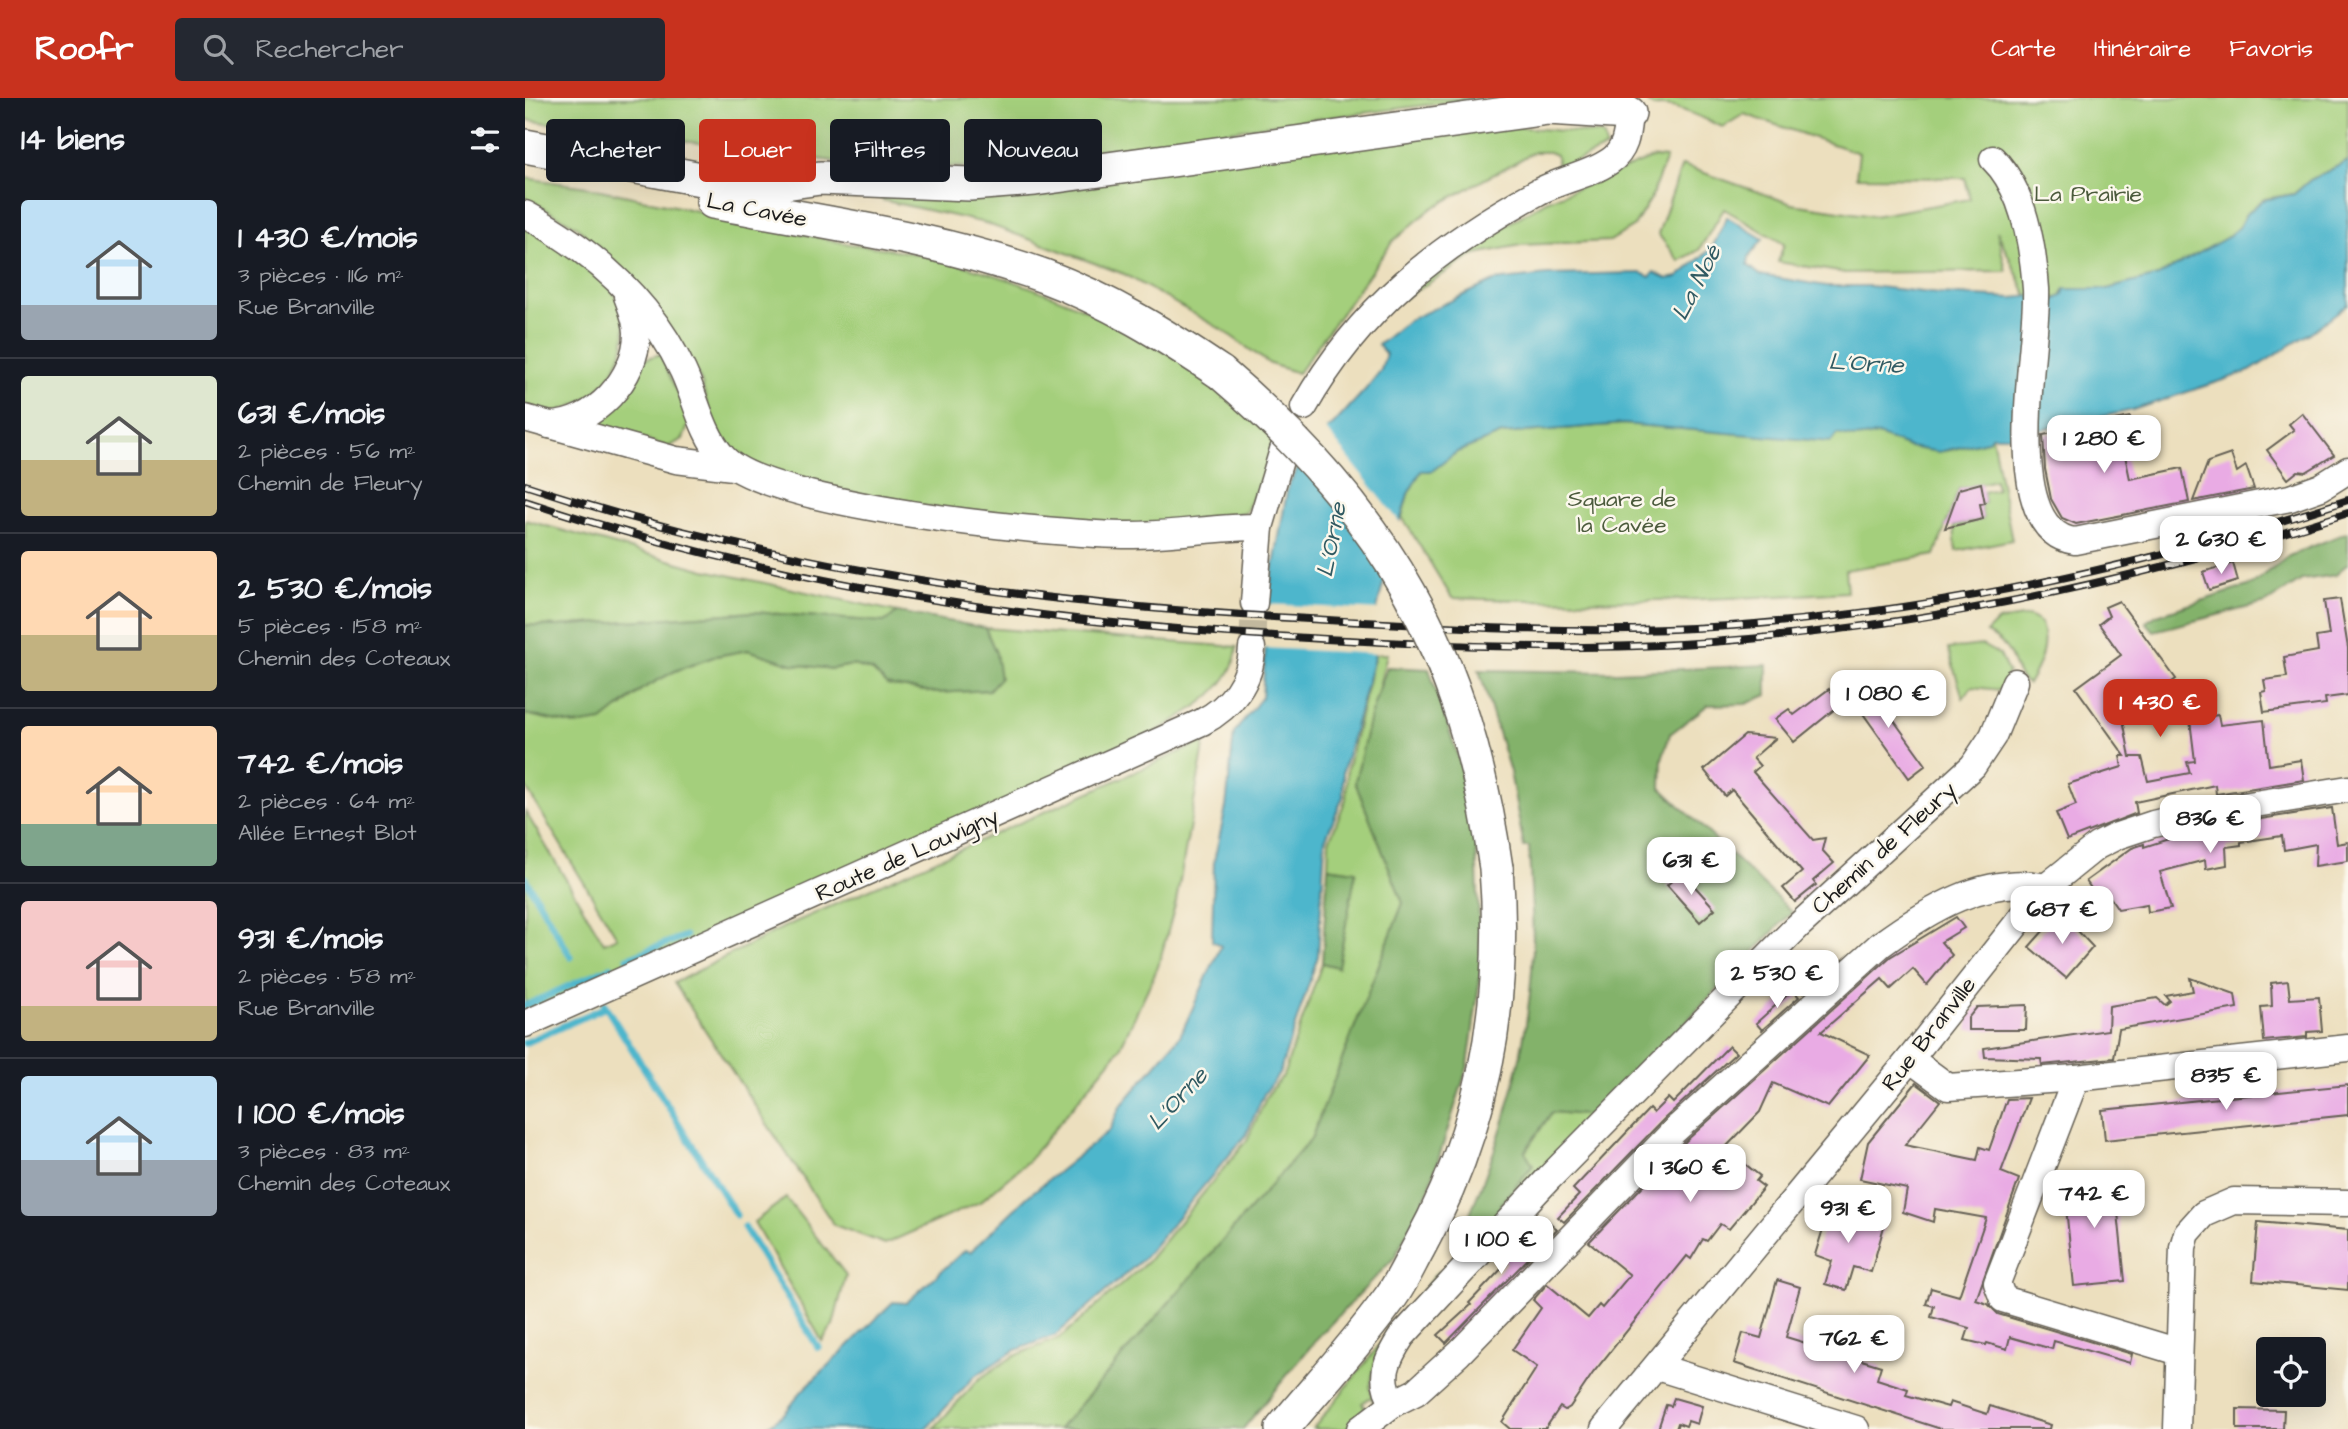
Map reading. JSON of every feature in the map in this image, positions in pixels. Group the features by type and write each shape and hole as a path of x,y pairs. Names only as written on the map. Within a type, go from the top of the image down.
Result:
{"main road":[{"path":"525,146 749,188 820,178 970,184 1035,179 1548,108 1629,113"},
{"name":"La Cavée","path":"525,163 965,253 1045,277 1119,310 1160,332 1221,373 1321,466 1358,512 1409,591 1440,652 1466,724 1484,792 1496,869 1500,951 1494,1025 1479,1099 1454,1177 1388,1301 1282,1429"}],"street":[{"path":"1304,407 1337,352 1360,324 1391,294 1474,229 1539,191 1610,160 1626,144 1629,113"},
{"path":"1993,159 2004,174 2030,234 2036,294 2027,438 2032,490 2045,524 2054,535 2075,541 2290,498 2321,487 2348,470"},
{"path":"525,214 586,250 622,284 666,340 684,373 706,429 733,467"},
{"path":"536,422 559,425 577,418 611,395 631,366 637,331 622,284"},
{"path":"536,422 676,460 733,467 755,479 829,498 927,515 1075,534 1127,535 1260,527"},
{"path":"1254,603 1260,527 1283,450"},
{"name":"Route de Louvigny","path":"525,1024 1202,722 1215,715 1237,693 1249,670 1252,648"},
{"name":"Chemin de Fleury","path":"1394,1403 1386,1388 1384,1371 1402,1336 1549,1178 1797,927 1973,766 1993,736 2015,682"},
{"name":"Rue Branville","path":"1604,1429 1910,1059 2046,887 2098,846 2117,836 2153,824 2200,813 2348,789"},
{"path":"1360,1429 1394,1403 1416,1392 1459,1353 1675,1130 1880,945 1910,923 1966,895 2000,885 2023,882 2046,887"},
{"path":"1910,1059 1948,1087 2076,1078 2348,1048"},
{"path":"2076,1078 1997,1283 2003,1299 2179,1352"},
{"path":"2177,1429 2183,1247 2187,1233 2204,1214 2234,1201 2348,1203"},
{"path":"1657,1367 1856,1429"}],"green space":[{"path":"525,98 1483,98 1276,124 1102,150 1102,119 964,119 964,167 950,167 950,119 830,119 830,161 816,159 816,119 699,119 699,143 685,141 685,119 546,119 546,123 525,119"},
{"name":"La Prairie","path":"1644,98 2348,98 2348,161 2310,180 2294,194 2264,199 2246,214 2239,227 2226,238 2158,276 2107,289 2065,289 2060,298 2027,296 1997,231 2006,271 1845,273 1778,262 1784,244 1724,209 1699,250 1679,261 1658,234 1682,165 1792,204 1873,216 1970,199 1965,178 1856,177 1859,153 1744,114 1723,127 1679,109 1653,107"},
{"path":"1516,127 1600,134 1604,137 1606,148 1558,169 1556,155 1534,152 1432,208 1393,241 1298,373 1270,364 1224,331 1124,274 985,223 882,200 887,188 964,181 1102,182 1102,167"},
{"path":"1654,157 1666,158 1650,200 1634,226 1610,241 1521,245 1476,254 1401,300 1441,264 1546,201"},
{"path":"525,178 587,187 849,244 942,260 990,273 1084,309 1171,355 1219,387 1277,442 1246,512 1209,519 1099,528 887,502 748,466 726,445 711,419 701,381 677,338 627,274 576,226 525,198"},
{"path":"525,228 586,264 607,284 623,314 625,333 622,352 603,385 571,407 552,412 525,411"},
{"path":"660,354 690,421 683,439 668,447 599,425 601,417 645,359"},
{"name":"Square de la Cavée","path":"1623,424 1831,441 1837,434 1878,435 1920,449 1946,451 1986,441 1992,436 2012,540 1956,551 1954,526 1983,519 1980,504 1985,503 1983,492 1997,489 1995,480 1959,489 1935,555 1845,570 1847,592 1649,600 1452,598 1402,517 1408,494 1421,471 1432,470 1457,452 1502,434"},
{"path":"525,520 705,570 898,612 884,622 754,612 557,626 525,625"},
{"path":"2348,532 2348,563 2336,575 2302,580 2266,603 2154,631 2146,622 2157,615 2251,585 2289,556"},
{"path":"754,612 884,622 898,612 985,628 996,653 1000,678 989,690 937,693 887,685 873,671 853,665 831,669 792,664 748,650 716,656 675,671 642,689 602,721 575,725 525,714 525,625 557,626"},
{"path":"2029,616 2041,623 2044,639 2039,662 2028,684 2018,674 2004,646 1986,633 1998,621"},
{"path":"985,628 1237,647 1226,678 1215,691 1187,713 1142,740 525,1016 525,811 604,943 617,937 525,786 525,714 575,725 622,707 642,689 675,671 716,656 748,650 792,664 831,669 853,665 873,671 887,685 937,693 989,690 996,653"},
{"path":"1982,645 2000,655 2008,672 2000,690 1972,687 1963,698 1948,649"},
{"path":"1375,654 1387,654 1355,782 1403,903 1311,1139 1059,1429 933,1429 979,1379 1014,1356 1060,1338 1147,1262 1247,1140 1268,1094 1283,1076 1322,963 1337,967 1355,871 1328,867 1329,841 1346,799 1347,770"},
{"path":"1767,665 1767,695 1746,704 1708,705 1670,734 1662,759 1661,788 1792,912 1595,1116 1552,1112 1525,1151 1533,1165 1500,1204 1502,1212 1469,1247 1454,1249 1485,1177 1519,1065 1531,987 1533,948 1529,847 1524,847 1510,772 1479,670 1617,672"},
{"path":"1387,667 1429,669 1464,775 1476,842 1481,971 1468,1065 1429,1189 1395,1257 1320,1335 1243,1429 1059,1429 1311,1139 1403,903 1355,782 1370,716"},
{"path":"1205,741 1176,902 1158,967 1119,1050 1029,1160 980,1202 885,1244 834,1225 674,983 784,927"},
{"path":"1328,867 1356,871 1338,967 1322,963"},
{"path":"1552,1112 1595,1116 1502,1212 1500,1204 1533,1166 1525,1152"},
{"path":"786,1198 846,1275 833,1325 822,1341 754,1222"},
{"path":"1438,1271 1442,1280 1376,1358 1370,1388 1375,1405 1371,1397 1362,1403 1367,1411 1345,1429 1313,1429"}],"water":[{"path":"2348,161 2348,304 2310,333 2250,371 2133,410 2039,430 2027,436 1992,436 1987,441 1939,452 1909,447 1878,435 1855,438 1837,434 1831,442 1623,424 1502,434 1457,452 1432,471 1421,471 1408,494 1391,552 1377,609 1375,654 1343,771 1343,797 1325,840 1318,956 1279,1074 1264,1094 1246,1135 1143,1259 1056,1335 1014,1351 975,1376 926,1429 764,1429 785,1413 802,1391 893,1302 906,1303 965,1250 970,1252 1027,1197 1110,1130 1120,1107 1180,1036 1221,946 1212,941 1214,861 1226,807 1234,733 1262,697 1270,587 1288,486 1317,435 1333,425 1381,370 1386,354 1378,345 1409,320 1494,281 1547,275 1641,273 1650,277 1654,272 1667,279 1678,277 1712,248 1727,217 1763,239 1749,257 1748,265 1760,275 1826,286 1870,286 2012,298 2044,295 2054,300 2062,296 2065,289 2107,289 2158,276 2226,238 2239,227 2246,214 2263,200 2294,194 2310,180"}],"pier":[{"path":"1324,427 1403,526 1394,553 1306,445 1314,433"},
{"path":"1265,604 1380,610 1379,654 1263,648"}],"building":[{"path":"2302,413 2334,455 2306,472 2298,471 2288,479 2267,450 2294,430 2289,424"},
{"path":"2130,417 2137,442 2123,446 2130,479 2182,468 2189,502 2076,524 2062,518 2051,499 2045,469 2043,435"},
{"path":"2231,454 2237,472 2246,466 2254,489 2193,501 2208,462"},
{"path":"1981,483 1985,503 1980,504 1983,519 1945,528 1959,489"},
{"path":"2233,563 2238,581 2209,590 2203,572"},
{"path":"2340,599 2348,648 2348,695 2325,698 2326,704 2264,712 2261,692 2266,691 2264,680 2287,677 2284,657 2318,651 2316,637 2329,635 2324,601"},
{"path":"2119,601 2176,679 2123,719 2130,757 2142,757 2148,781 2190,773 2187,762 2195,761 2190,720 2218,715 2220,725 2264,720 2269,765 2301,760 2304,780 2216,794 2215,785 2135,802 2137,813 2067,840 2056,813 2076,805 2068,784 2122,767 2120,756 2125,756 2076,688 2121,655 2099,624 2109,616 2105,607"},
{"path":"1866,682 1926,765 1909,778 1849,694"},
{"path":"1829,689 1841,704 1794,742 1775,719 1789,709 1794,715"},
{"path":"1745,735 1776,738 1753,758 1760,766 1753,772 1813,840 1825,838 1822,850 1834,863 1813,881 1816,885 1795,902 1783,888 1802,872 1732,790 1725,796 1704,770"},
{"path":"2332,808 2337,844 2348,842 2348,861 2315,866 2316,844 2284,850 2282,836 2241,842 2241,845 2226,847 2227,865 2206,869 2205,860 2160,872 2171,908 2148,912 2147,904 2118,909 2106,891 2097,897 2086,881 2132,848 2144,844 2144,847 2203,828"},
{"path":"1682,872 1715,909 1700,922 1667,885"},
{"path":"2060,912 2093,947 2066,978 2029,947"},
{"path":"1956,917 1964,928 1941,942 1952,955 1927,985 1913,969 1891,989 1882,979 1821,1032 1870,1055 1828,1107 1773,1083 1760,1112 1725,1148 1760,1176 1756,1181 1764,1187 1729,1229 1720,1224 1707,1241 1703,1239 1691,1259 1687,1256 1593,1373 1570,1407 1565,1410 1560,1407 1545,1429 1510,1429 1502,1422 1537,1367 1512,1350 1541,1308 1533,1300 1547,1284 1588,1318 1599,1305 1602,1308 1630,1275 1589,1242 1686,1141 1890,957"},
{"path":"2190,978 2235,994 2237,1008 2119,1029 2114,1058 2042,1065 2041,1059 1985,1057 1984,1048 2108,1030 2109,1006 2157,998 2165,1005 2170,1001 2166,996 2193,991"},
{"path":"2288,981 2290,999 2319,997 2322,1031 2307,1032 2307,1037 2264,1041 2261,1007 2272,1006 2271,983"},
{"path":"1793,990 1799,997 1762,1030 1756,1023"},
{"path":"2027,1005 2026,1030 1968,1030 1968,1018 1977,1007"},
{"path":"1729,1046 1736,1053 1664,1119 1564,1222 1558,1217 1579,1195 1573,1189 1649,1109 1653,1113 1668,1098 1673,1103"},
{"path":"1916,1083 1940,1101 1905,1145 1977,1160 1980,1147 1989,1150 2007,1099 2029,1098 2001,1172 2019,1179 1976,1300 1988,1304 1998,1314 2132,1354 2130,1363 2054,1341 2052,1349 2010,1337 2007,1349 1987,1343 1986,1345 1965,1340 1969,1328 1931,1317 1934,1306 1926,1304 1931,1288 1959,1296 1986,1218 1935,1209 1933,1222 1903,1212 1907,1189 1860,1179 1868,1142"},
{"path":"2348,1085 2348,1115 2105,1140 2102,1110"},
{"path":"2114,1173 2125,1281 2074,1286 2063,1178"},
{"path":"1830,1206 1885,1223 1871,1272 1853,1267 1846,1290 1825,1284 1832,1261 1815,1255"},
{"path":"1547,1220 1557,1229 1446,1343 1438,1335 1471,1305 1469,1303 1507,1263 1500,1257 1517,1238 1524,1245"},
{"path":"2258,1222 2348,1230 2348,1290 2253,1281"},
{"path":"1777,1280 1800,1287 1786,1337 1881,1366 1877,1379 1908,1389 1906,1395 1948,1407 1950,1402 1987,1414 1990,1406 2051,1425 2050,1429 1941,1429 1734,1363 1743,1333 1761,1338"},
{"path":"1674,1398 1702,1406 1697,1424 1688,1421 1686,1426 1678,1423 1676,1429 1658,1429 1666,1405 1671,1406"},
{"path":"2237,1409 2284,1410 2283,1429 2237,1429"}],"waterway":[{"path":"525,878 571,957"},
{"path":"628,958 685,936"},
{"path":"525,1006 611,967"},
{"path":"604,1004 736,1215"},
{"path":"525,1043 606,1007"},
{"path":"744,1227 818,1347"}],"tunnel":[{"path":"1252,648 1254,603"}],"railway":[{"path":"525,485 713,539 809,560 1000,592 1195,612 1566,630 1730,626 1809,619 1965,597 2120,565 2272,524 2348,500"},
{"path":"525,501 709,554 895,593 989,608 1084,620 1274,636 1546,647 1728,641 1908,619 1997,604 2174,564 2348,513"}],"water label":[{"name":"La Noé","path":"1697,283"},
{"name":"L'Orne","path":"1866,364"},
{"name":"L'Orne","path":"1332,540"},
{"name":"L'Orne","path":"1178,1099"}]}
